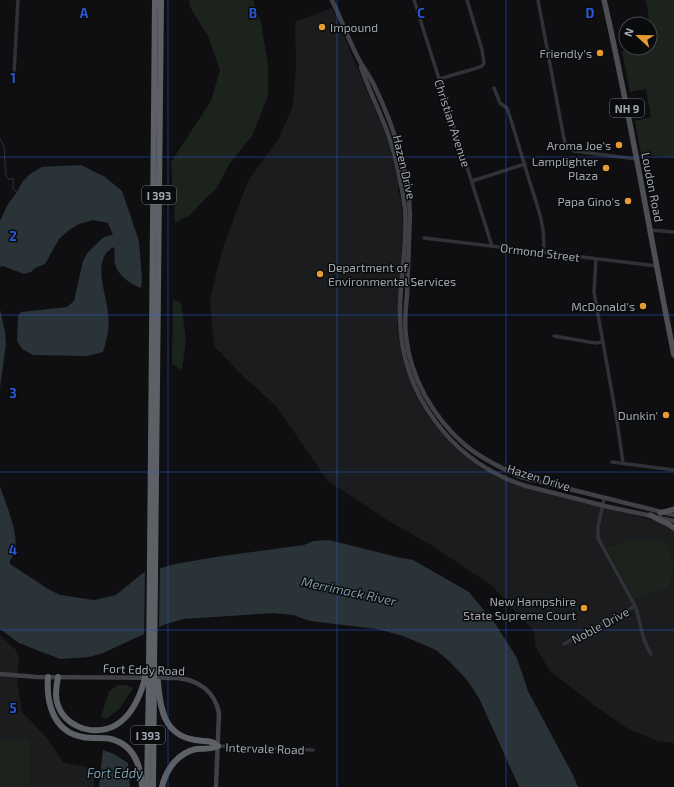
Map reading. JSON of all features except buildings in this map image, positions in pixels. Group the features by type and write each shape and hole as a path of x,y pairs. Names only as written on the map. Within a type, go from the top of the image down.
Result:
{"highway":[{"name":"I 393","path":"147,787 151,682 156,641 153,555 155,0"},
{"name":"I 393","path":"152,671 149,643 153,555 161,0"},
{"path":"48,677 49,707 52,714 67,730 74,734 82,737 112,740 127,747 135,756 139,764 142,787"},
{"path":"58,677 56,696 59,708 76,726 92,731 109,729 123,720 151,682"},
{"name":"I 393","path":"151,682 153,787"},
{"path":"151,682 164,717 169,726 185,738 212,742 218,746 212,749 197,749 180,756 176,759 166,774 162,787"}],"main road":[{"name":"Loudon Road","path":"604,0 622,78 674,355"},
{"name":"Loudon Road","path":"608,0 609,23"},
{"path":"660,513 674,509"},
{"path":"650,515 674,528"}],"street":[{"path":"14,74 18,0"},
{"name":"Hazen Drive","path":"332,0 358,58 392,146 401,183 406,230 400,336 408,369 420,398 433,419 452,442 480,464 519,483 603,505 674,521"},
{"name":"Christian Avenue","path":"414,0 492,246"},
{"path":"439,79 482,66 484,63 482,50 467,0"},
{"path":"538,0 566,147 574,151 636,158"},
{"name":"Hazen Drive","path":"358,58 374,85 384,108 398,148 407,181 410,215 406,336 415,373 425,395 434,409 452,433 464,444 494,465 521,477 674,516"},
{"path":"494,88 500,103 507,108 525,164 540,217 543,234 543,252"},
{"path":"472,181 525,164"},
{"path":"650,230 674,232"},
{"name":"Ormond Street","path":"424,238 657,266"},
{"path":"596,259 594,292 623,463"},
{"path":"554,336 595,343 602,342"},
{"path":"612,462 674,470"},
{"path":"604,499 598,527 598,538 635,606 644,642 651,654"},
{"name":"Noble Drive","path":"564,644 635,606"},
{"name":"Fort Eddy Road","path":"0,674 48,677 178,678 196,682 207,690 218,707 220,722 216,787"},
{"name":"Intervale Road","path":"218,746 313,750"}],"shaded area":[{"path":"189,0 253,0 261,23 268,65 268,95 252,136 230,163 216,189 189,216 175,223 171,162 211,101 220,70 209,38 190,7"},
{"path":"646,0 674,0 674,158 641,154 635,121 651,117 646,89 630,92 623,56 658,56 658,16 649,16"},
{"path":"332,8 384,131 397,174 399,183 398,190 401,198 403,229 397,328 407,373 423,409 436,427 457,450 479,467 499,478 528,489 661,522 674,531 674,743 658,741 630,730 595,706 550,671 535,646 534,631 491,585 431,545 384,518 328,481 276,406 243,376 214,346 210,299 223,247 248,181 279,138 293,106 296,64 295,22"},
{"path":"173,299 181,303 186,340 182,370 172,364"},
{"path":"627,539 661,539 668,546 674,568 668,588 634,598 607,548 609,546 618,546"},
{"path":"0,635 16,650 19,659 17,682 22,712 47,738 63,762 95,769 94,787 0,787"},
{"path":"118,685 126,685 133,688 120,708 106,719 101,717 109,691"},
{"path":"0,739 29,739 30,787 0,787"}],"water":[{"path":"81,165 105,177 122,191 139,241 142,279 141,288 133,285 119,272 115,264 114,247 107,252 101,267 109,323 103,352 87,356 33,355 22,349 17,341 18,316 21,312 67,307 74,301 83,261 88,252 104,237 113,235 108,223 93,220 79,224 59,239 45,264 35,268 31,272 24,274 3,266 0,267 0,221 8,204 23,181 30,174 42,167"},
{"path":"0,309 6,344 0,388"},
{"name":"Merrimack River","path":"0,487 10,514 15,535 16,545 10,560 10,564 48,589 60,595 94,600 116,595 143,573 175,564 304,545 313,541 329,540 413,560 469,592 496,625 517,658 528,691 578,787 519,787 479,698 467,680 436,650 403,636 377,629 310,621 293,615 273,613 184,619 166,624 103,653 89,657 60,659 19,643 0,629"},
{"name":"Fort Eddy","path":"103,750 114,754 128,763 130,787 99,787"}],"pier":[{"path":"160,567 159,630 144,637 145,571"}],"waterway":[{"path":"0,138 4,147 6,176 9,180 13,178 13,189 17,192"}],"place":[{"name":"Impound","path":"322,27"},
{"name":"Friendly's","path":"600,53"},
{"name":"Aroma Joe's","path":"619,145"},
{"name":"Lamplighter Plaza","path":"606,168"},
{"name":"Papa Gino's","path":"628,201"},
{"name":"Department of Environmental Services","path":"320,274"},
{"name":"McDonald's","path":"643,306"},
{"name":"Dunkin'","path":"666,415"},
{"name":"New Hampshire State Supreme Court","path":"584,608"}]}
